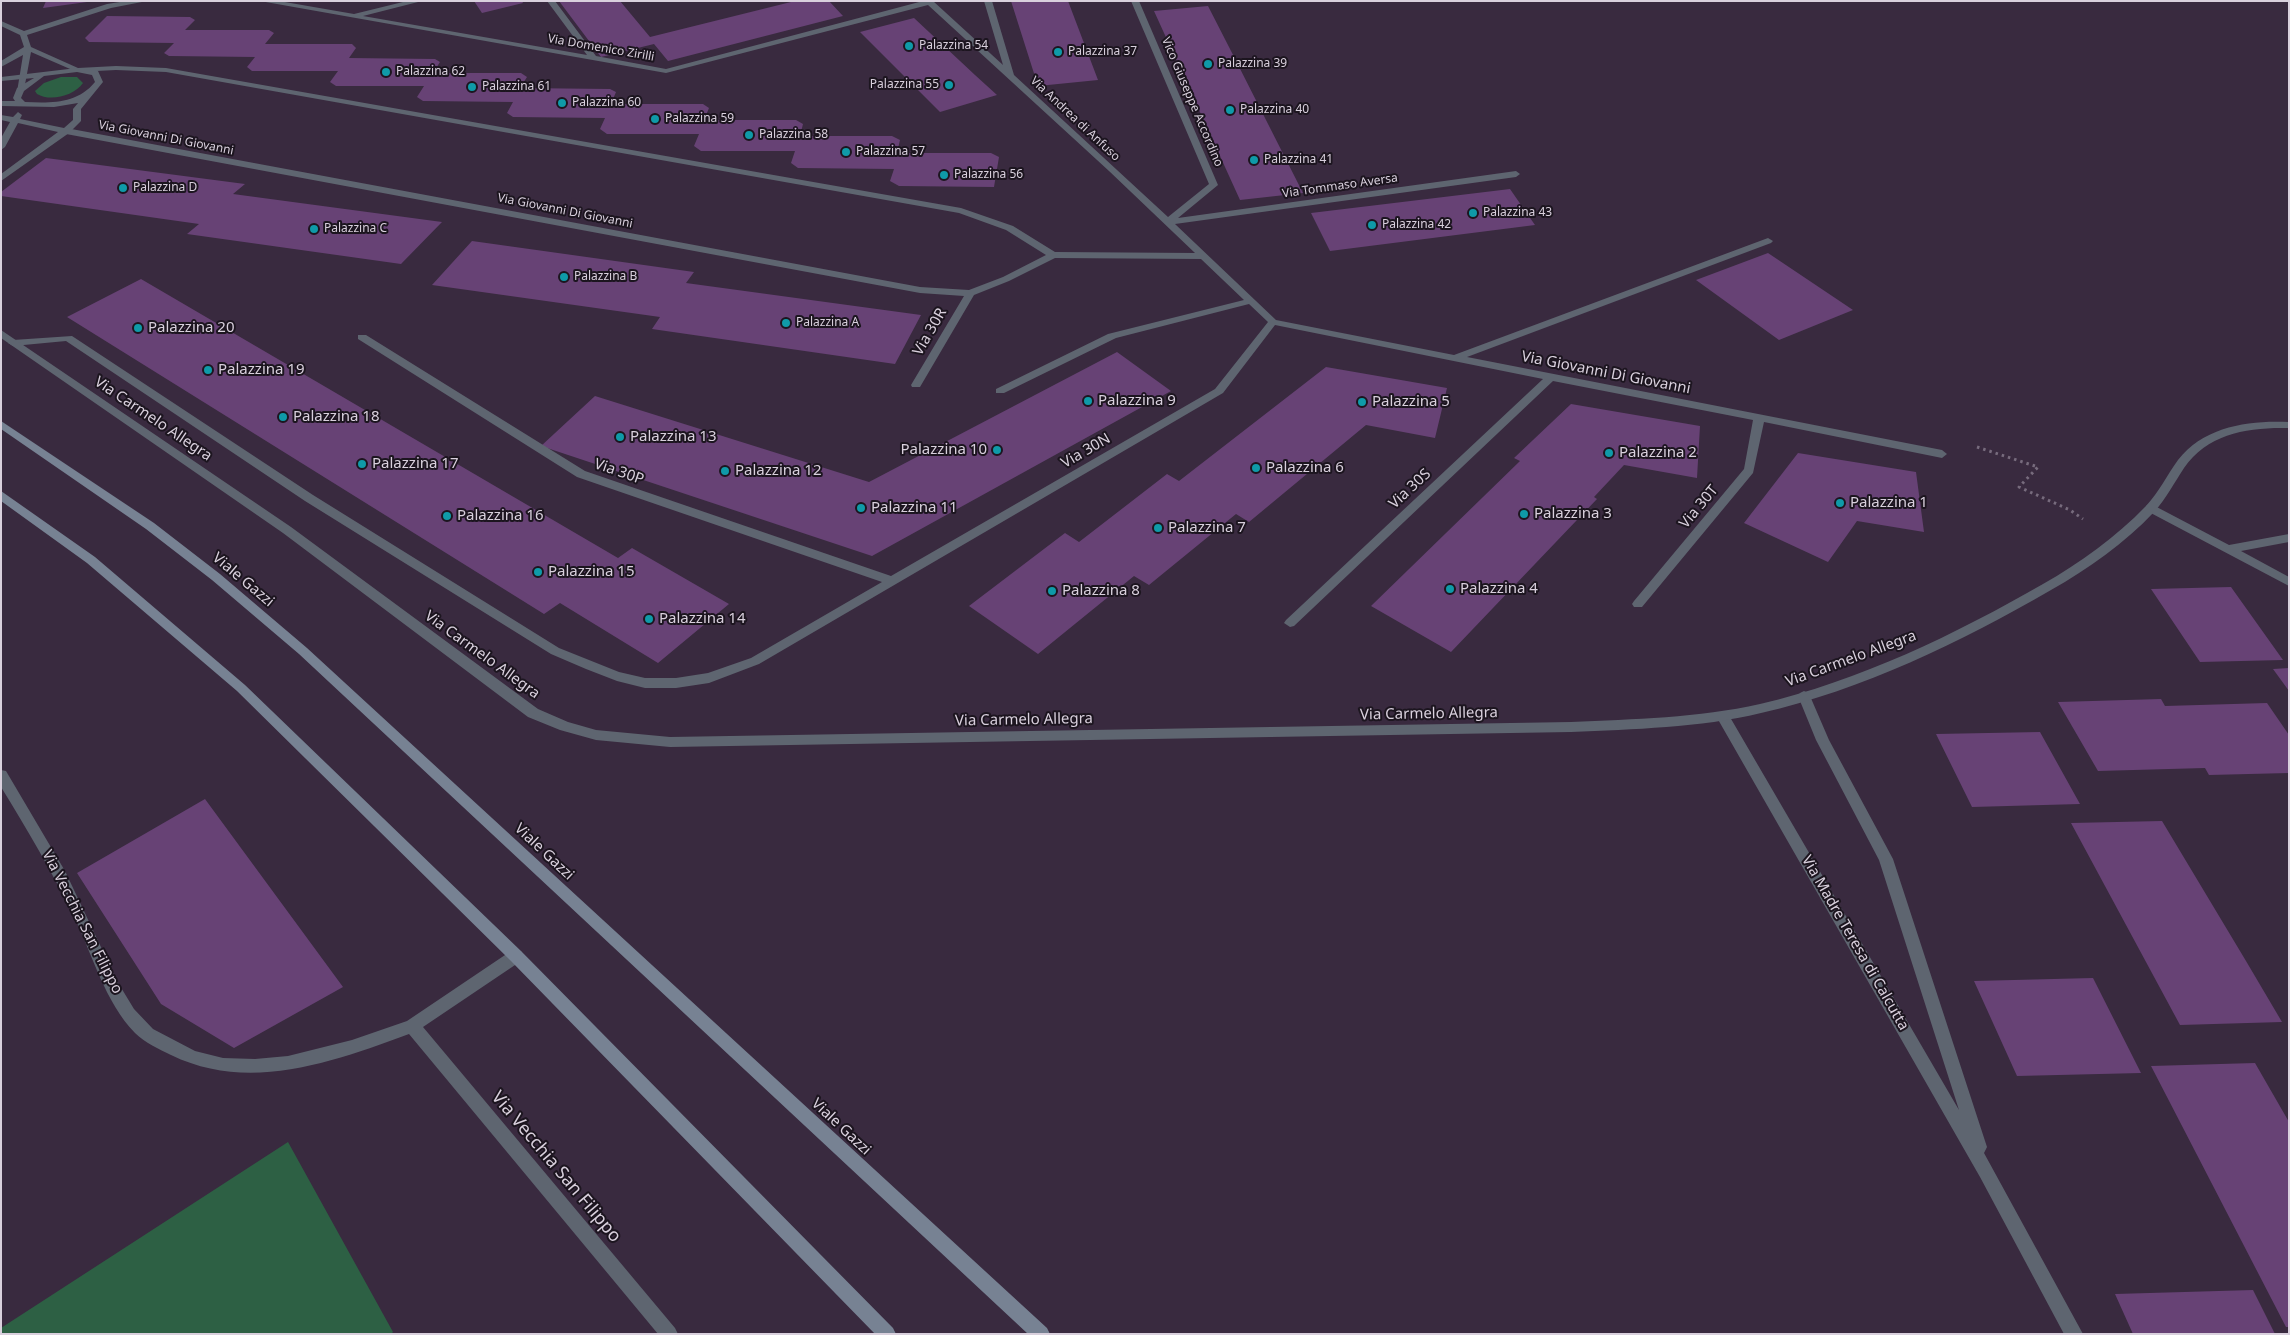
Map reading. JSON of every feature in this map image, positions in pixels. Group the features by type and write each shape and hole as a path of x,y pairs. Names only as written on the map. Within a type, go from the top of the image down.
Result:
{"main road":[{"name":"Viale Gazzi","path":"1,424 150,526 216,577 303,651 1041,1334"},
{"path":"1,496 92,560 241,688 516,956 887,1334"}],"street":[{"path":"23,34 110,6 143,1"},
{"name":"Via Domenico Zirilli","path":"264,1 666,71 929,2"},
{"path":"352,17 418,1"},
{"path":"551,1 593,58"},
{"path":"988,1 1010,76"},
{"name":"Vico Giuseppe Accordino","path":"1135,1 1214,185 1167,222"},
{"name":"Via Andrea di Anfuso","path":"929,2 1204,256"},
{"path":"1,23 23,34 28,48 18,98 22,103"},
{"path":"1,65 28,48"},
{"path":"1,178 77,121 77,109 96,88 98,77 88,70 77,70 28,48"},
{"path":"1,79 77,70 116,68 166,70 961,211 996,221 1028,236 1052,255"},
{"path":"20,90 42,76 58,72"},
{"path":"1,103 22,103 41,107 54,106 89,94"},
{"path":"1,147 16,120 22,103"},
{"name":"Via Giovanni Di Giovanni","path":"1,117 66,131 910,288 970,293 1006,279 1052,255 1204,256"},
{"name":"Via Tommaso Aversa","path":"1167,222 1516,174"},
{"path":"1455,358 1768,241"},
{"path":"1204,256 1273,322"},
{"name":"Via 30R","path":"916,386 970,293"},
{"path":"1000,391 1112,336 1250,301"},
{"name":"Via Giovanni Di Giovanni","path":"1273,322 1942,454"},
{"name":"Via 30N","path":"892,581 1219,391 1273,322"},
{"name":"Via Carmelo Allegra","path":"1,334 287,530 533,713 596,736 670,742 1562,728 1656,723 1722,716 1804,696 1876,670 1959,634 2072,572 2116,540 2151,508 2193,449 2206,441 2241,429 2289,424"},
{"name":"Via 30P","path":"362,337 581,474 892,581"},
{"name":"Via Carmelo Allegra","path":"14,343 68,338 309,498 555,651 617,676 645,682 676,683 709,678 733,670 754,661 892,581"},
{"name":"Via 30S","path":"1290,623 1551,377"},
{"name":"Via 30T","path":"1638,604 1749,470 1759,418"},
{"path":"2151,508 2289,582"},
{"path":"2229,549 2289,538"},
{"name":"Via Madre Teresa di Calcutta","path":"1804,696 1823,740 1886,859 1986,1170"},
{"name":"Via Madre Teresa di Calcutta","path":"1722,716 1986,1170 2074,1334"},
{"name":"Via Vecchia San Filippo","path":"1,775 63,878 88,930 112,988 140,1029 176,1052 220,1065 281,1064 345,1050 412,1026 516,956"},
{"name":"Via Vecchia San Filippo","path":"412,1026 669,1334"}],"path":[{"path":"1942,454 1979,447 2038,467 2019,487 2070,510 2116,540"}],"green space":[{"path":"61,77 77,77 83,83 79,88 62,96 42,96 35,91 44,83"},
{"path":"288,1142 393,1332 391,1334 1,1334 1,1328"}],"building":[{"path":"46,1 87,1 87,2 43,8"},
{"path":"474,1 522,1 523,3 482,13"},
{"path":"559,1 620,1 650,37 795,1 829,1 843,16 668,61 654,44 601,57"},
{"path":"1011,1 1068,1 1098,80 1038,86"},
{"path":"1208,6 1303,193 1240,200 1154,11"},
{"path":"107,16 190,17 195,20 185,30 269,30 274,33 265,44 352,44 356,48 349,58 435,59 440,62 433,73 521,73 527,77 520,88 610,89 616,92 611,104 703,104 709,108 704,120 796,120 803,124 800,136 892,136 900,140 897,153 991,153 999,157 994,187 899,186 890,181 894,169 798,168 791,163 795,151 701,151 694,146 699,134 607,134 600,129 605,118 513,117 507,113 513,102 423,101 417,97 424,86 336,86 330,82 338,71 252,71 247,67 255,57 169,56 164,53 174,43 89,42 85,38"},
{"path":"914,18 997,95 940,112 860,32"},
{"path":"46,158 245,184 233,194 442,222 401,264 187,234 199,224 1,196 1,192"},
{"path":"1510,189 1535,225 1330,251 1311,213"},
{"path":"472,241 694,272 686,283 921,315 895,364 652,329 660,317 432,285"},
{"path":"1768,253 1853,310 1779,340 1696,280"},
{"path":"141,279 618,558 632,548 729,604 658,663 560,603 544,614 67,317"},
{"path":"1117,352 1171,391 872,556 541,446 595,396 869,482"},
{"path":"1326,367 1447,388 1435,438 1366,425 1249,522 1236,514 1149,585 1134,576 1038,654 969,606 1065,533 1079,542 1167,474 1179,481"},
{"path":"1571,404 1700,426 1697,478 1624,465 1594,497 1597,499 1451,652 1371,606 1520,461 1514,458"},
{"name":"Palazzina 1","path":"1798,453 1916,472 1924,532 1857,521 1828,562 1744,523"},
{"path":"2231,587 2283,660 2200,662 2151,589"},
{"path":"2289,668 2289,691 2273,669"},
{"path":"2161,699 2165,706 2267,703 2289,735 2289,773 2209,775 2205,768 2098,771 2058,702"},
{"path":"2040,732 2080,804 1972,807 1936,734"},
{"path":"205,799 343,987 234,1048 161,1004 77,873"},
{"path":"2162,821 2282,1022 2180,1025 2071,823"},
{"path":"2093,978 2141,1073 2017,1076 1974,981"},
{"path":"2255,1063 2289,1122 2289,1327 2286,1327 2151,1066"},
{"path":"2253,1290 2275,1334 2133,1334 2115,1294"}],"place":[{"name":"Palazzina 54","path":"909,46"},
{"name":"Palazzina 37","path":"1058,52"},
{"name":"Palazzina 39","path":"1208,64"},
{"name":"Palazzina 62","path":"386,72"},
{"name":"Palazzina 55","path":"949,85"},
{"name":"Palazzina 61","path":"472,87"},
{"name":"Palazzina 60","path":"562,103"},
{"name":"Palazzina 40","path":"1230,110"},
{"name":"Palazzina 59","path":"655,119"},
{"name":"Palazzina 58","path":"749,135"},
{"name":"Palazzina 57","path":"846,152"},
{"name":"Palazzina 41","path":"1254,160"},
{"name":"Palazzina 56","path":"944,175"},
{"name":"Palazzina D","path":"123,188"},
{"name":"Palazzina 43","path":"1473,213"},
{"name":"Palazzina 42","path":"1372,225"},
{"name":"Palazzina C","path":"314,229"},
{"name":"Palazzina B","path":"564,277"},
{"name":"Palazzina A","path":"786,323"},
{"name":"Palazzina 20","path":"138,328"},
{"name":"Palazzina 19","path":"208,370"},
{"name":"Palazzina 9","path":"1088,401"},
{"name":"Palazzina 5","path":"1362,402"},
{"name":"Palazzina 18","path":"283,417"},
{"name":"Palazzina 13","path":"620,437"},
{"name":"Palazzina 10","path":"997,450"},
{"name":"Palazzina 2","path":"1609,453"},
{"name":"Palazzina 17","path":"362,464"},
{"name":"Palazzina 6","path":"1256,468"},
{"name":"Palazzina 12","path":"725,471"},
{"name":"Palazzina 1","path":"1840,503"},
{"name":"Palazzina 11","path":"861,508"},
{"name":"Palazzina 3","path":"1524,514"},
{"name":"Palazzina 16","path":"447,516"},
{"name":"Palazzina 7","path":"1158,528"},
{"name":"Palazzina 15","path":"538,572"},
{"name":"Palazzina 4","path":"1450,589"},
{"name":"Palazzina 8","path":"1052,591"},
{"name":"Palazzina 14","path":"649,619"}]}
